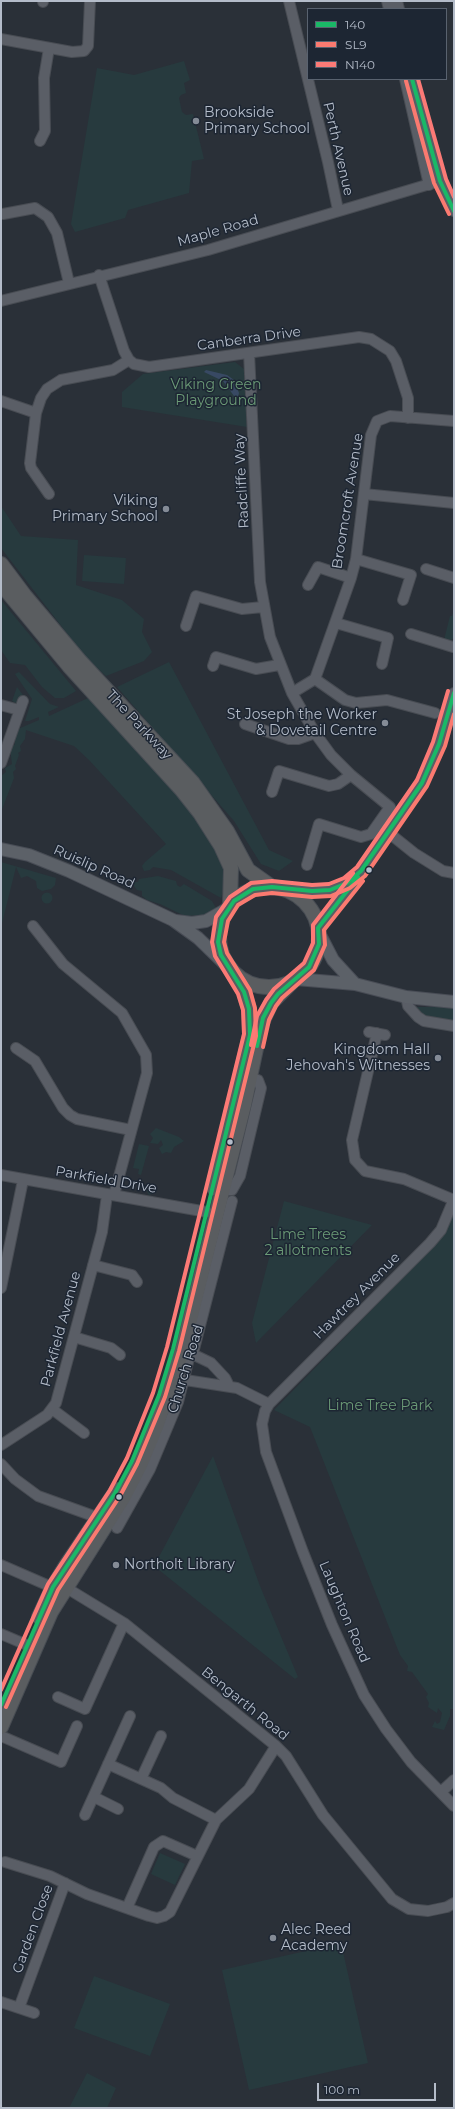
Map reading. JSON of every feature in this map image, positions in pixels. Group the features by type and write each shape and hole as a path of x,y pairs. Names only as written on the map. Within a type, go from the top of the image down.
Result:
{"highway":[{"name":"The Parkway","path":"1,564 74,663"},
{"name":"The Parkway","path":"1,584 113,706 200,813 221,846 231,868 232,885 229,907"},
{"name":"The Parkway","path":"113,706 193,783 212,806 248,870 276,888"},
{"path":"262,887 276,888 294,894 305,902 313,913 318,930 319,944 316,956 309,967 294,981 268,988 256,986 231,971 221,955 218,942 219,929 229,907 248,892 262,887"},
{"name":"Church Road","path":"1,1705 53,1587 115,1494 132,1461 159,1395 173,1349 208,1212 250,1035 248,1004 231,971"},
{"name":"Church Road","path":"1,1727 45,1624 65,1587 130,1486 179,1379 227,1196 263,1018 271,1003 294,981"}],"main road":[{"name":"Ruislip Road","path":"1,849 29,855 69,871 173,920 198,938 231,971"},
{"name":"Ruislip Road","path":"173,920 199,923 212,919 229,907"},
{"path":"318,930 326,950 355,984"},
{"path":"294,981 355,984 406,997 454,1002"}],"street":[{"path":"1,39 72,52 84,51 88,46 90,1"},
{"name":"Perth Avenue","path":"289,1 307,78"},
{"path":"40,141 45,131 44,78 49,48"},
{"name":"Perth Avenue","path":"308,80 338,210"},
{"path":"405,80 429,185"},
{"path":"412,80 440,181 454,212"},
{"name":"Maple Road","path":"1,301 68,283 208,250 338,210 440,181"},
{"path":"3,214 35,208 48,217 57,233 68,283"},
{"path":"49,494 30,463 36,413 41,398 53,384 60,380 113,370 129,360 124,351 99,276"},
{"name":"Canberra Drive","path":"129,360 142,367 149,367 359,337 371,339 390,351 396,361 408,398 408,418"},
{"name":"Radcliffe Way","path":"249,353 260,582 263,607 270,637 279,665 292,693 315,733 331,755 351,775 390,807 371,834 361,837 319,824 307,865"},
{"path":"1,401 36,413"},
{"name":"Broomcroft Avenue","path":"315,679 336,623 356,559 371,435 377,421 390,416 454,421"},
{"path":"364,494 454,503"},
{"path":"356,559 411,575 403,600"},
{"path":"308,585 318,567 351,578"},
{"path":"426,569 454,578"},
{"path":"186,626 196,596 242,609 263,607"},
{"path":"336,623 388,638 382,664"},
{"path":"411,634 453,647"},
{"path":"213,666 216,657 256,669 279,665"},
{"path":"292,693 315,679 345,700 356,703 387,700 435,713"},
{"path":"318,930 389,832 422,783 431,764 454,693"},
{"path":"1,705 21,706 1,763"},
{"path":"245,724 290,739 298,739 315,733"},
{"path":"272,792 279,770 329,786 338,784 351,775"},
{"path":"377,825 389,832 414,853 443,871 454,873"},
{"path":"276,888 312,891 330,890 347,883 361,871"},
{"name":"Parkfield Avenue","path":"1,1445 47,1416 52,1409 74,1337 111,1195 147,1073 146,1055 122,1013 63,964 33,926"},
{"path":"406,997 408,1006 424,1021 454,1026"},
{"path":"377,1033 352,1140 355,1160 364,1171 404,1179 454,1200"},
{"path":"16,1048 35,1061 62,1108 77,1120 131,1130"},
{"name":"Parkfield Drive","path":"1,1175 208,1212"},
{"path":"1,1288 23,1180"},
{"name":"Hawtrey Avenue","path":"269,1404 430,1243 441,1230 454,1200"},
{"path":"93,1265 132,1275 137,1282"},
{"path":"74,1337 111,1348 120,1355"},
{"path":"187,1352 211,1363 225,1378 229,1386"},
{"path":"179,1379 229,1386 243,1390 269,1404"},
{"name":"Church Road","path":"116,1528 150,1469 168,1429 179,1379"},
{"name":"Laughton Road","path":"269,1404 265,1411 262,1424 266,1452 332,1625 364,1695 386,1729 411,1762 454,1806"},
{"path":"52,1409 84,1433"},
{"path":"1,1464 15,1479 38,1496 99,1518"},
{"path":"1,1565 48,1585"},
{"name":"Bengarth Road","path":"65,1587 124,1623 276,1746 286,1756 323,1815 392,1899 409,1909 428,1911 447,1907 454,1903"},
{"path":"58,1697 85,1708 124,1623"},
{"path":"1,1634 27,1645"},
{"path":"85,1815 130,1716"},
{"path":"1,1736 61,1762 77,1726"},
{"path":"141,1779 161,1736"},
{"path":"5,1862 15,1870 65,1883 87,1894 149,1916 157,1918 164,1916 170,1912 216,1820 249,1789 276,1746"},
{"path":"108,1764 162,1788 173,1798 216,1820"},
{"path":"441,1792 454,1780"},
{"path":"94,1797 118,1809"},
{"path":"126,1908 154,1847 163,1841 197,1856"},
{"name":"Garden Close","path":"19,2008 65,1883"},
{"path":"1,2002 34,2013"}],"green space":[{"path":"184,61 190,80 184,83 186,93 181,95 179,98 182,112 186,115 193,114 204,159 192,161 189,193 128,210 125,218 75,232 71,224 97,68 134,75"},
{"name":"Viking Green Playground","path":"235,362 244,369 247,427 122,407 122,392 143,374"},
{"path":"1,506 21,536 78,540 76,585 122,600 144,619 142,632 152,652 144,661 106,676 86,658 1,548"},
{"path":"84,555 126,558 124,584 82,581"},
{"path":"1,600 76,691 64,698 55,698 42,687 25,665 10,663 1,650"},
{"path":"454,610 454,638 449,641 444,640 450,616 452,616"},
{"path":"169,662 269,850 293,861 279,871 261,864 234,821 117,687"},
{"path":"19,672 50,704 59,707 48,712 49,716 88,698 179,791 220,853 227,880 221,898 171,870 153,867 150,870 144,871 142,866 145,862 166,844 89,760 74,746 26,730 25,739 20,746 21,751 18,753 19,755 15,766 16,769 13,772 14,778 1,812 2,775 6,772 5,768 12,764 10,748 15,744 14,739 18,733 18,729 39,720 39,717 25,721 32,699 15,674"},
{"path":"17,687 23,695 16,703 12,701"},
{"path":"1,862 56,878 55,885 51,889 42,891 37,888 36,881 27,876 21,878 16,867 1,927"},
{"path":"158,876 176,881 177,885 180,887 184,884 212,901 216,908 204,915 185,916 160,904 147,900 142,896 142,891 137,890 133,882 138,882 139,879"},
{"path":"45,893 49,893 51,894 51,902 45,903 42,900 42,896"},
{"path":"415,1007 454,1007 454,1023 424,1018"},
{"path":"156,1128 179,1137 184,1141 174,1147 171,1153 166,1152 162,1154 159,1148 163,1145 161,1140 158,1144 150,1143 153,1138 150,1134"},
{"path":"139,1144 149,1146 141,1175 138,1174 139,1169 133,1168"},
{"path":"143,1187 157,1189 154,1193 149,1195 147,1191 142,1191"},
{"name":"Lime Trees 2 allotments","path":"284,1201 372,1225 256,1343 252,1323"},
{"name":"Lime Tree Park","path":"454,1212 454,1709 450,1709 450,1716 444,1730 432,1727 435,1721 437,1724 440,1722 442,1713 438,1708 437,1713 428,1707 429,1703 426,1697 428,1694 412,1672 407,1671 408,1666 400,1655 310,1427 274,1410 434,1246"},
{"path":"213,1456 260,1586 298,1677 295,1679 154,1566"},
{"path":"160,1853 185,1864 175,1885 151,1874"},
{"path":"341,1943 368,2063 249,2090 222,1970"},
{"path":"94,1976 170,2004 150,2056 74,2028"},
{"path":"87,2073 116,2088 107,2108 69,2108"}],"water":[{"path":"206,370 227,375 234,380 239,393 238,397 234,396 223,381 204,372"}],"transit line":[{"name":"140","path":"412,80 440,181 454,211"},
{"name":"N140","path":"418,80 446,179 454,197"},
{"name":"SL9","path":"406,81 434,183 449,214"},
{"name":"N140","path":"1,1690 48,1584 110,1490 127,1458 153,1393 167,1347 244,1034 243,1010 238,994 215,956 212,942 216,917 230,897 251,883 272,881 312,885 329,884 344,878 357,867 417,780 433,742 448,691"},
{"name":"140","path":"1,1705 53,1587 115,1493 132,1461 159,1395 173,1349 250,1035 249,1009 244,992 221,955 218,942 222,919 234,901 253,889 272,887 312,891 330,890 347,883 361,871 422,783 439,744 454,693"},
{"name":"SL9","path":"6,1707 58,1590 120,1496 137,1464 165,1397 179,1351 256,1036 255,1008 250,990 227,953 224,942 228,921 238,905 255,895 272,893 312,897 331,896 350,888 365,876 427,786 445,746 454,714"},
{"name":"N140","path":"251,1045 257,1016 266,1000 274,989 304,963 313,943 313,925 353,873"},
{"name":"140","path":"257,1046 263,1018 271,1003 278,994 309,967 319,944 318,928 358,877"},
{"name":"SL9","path":"263,1047 269,1020 276,1006 282,998 314,970 325,945 324,930 363,881"}],"place":[{"name":"Brookside Primary School","path":"196,121"},
{"name":"Viking Primary School","path":"166,509"},
{"name":"St Joseph the Worker & Dovetail Centre","path":"385,723"},
{"name":"Kingdom Hall Jehovah's Witnesses","path":"438,1058"},
{"name":"Northolt Library","path":"116,1565"},
{"name":"Alec Reed Academy","path":"273,1938"}]}
